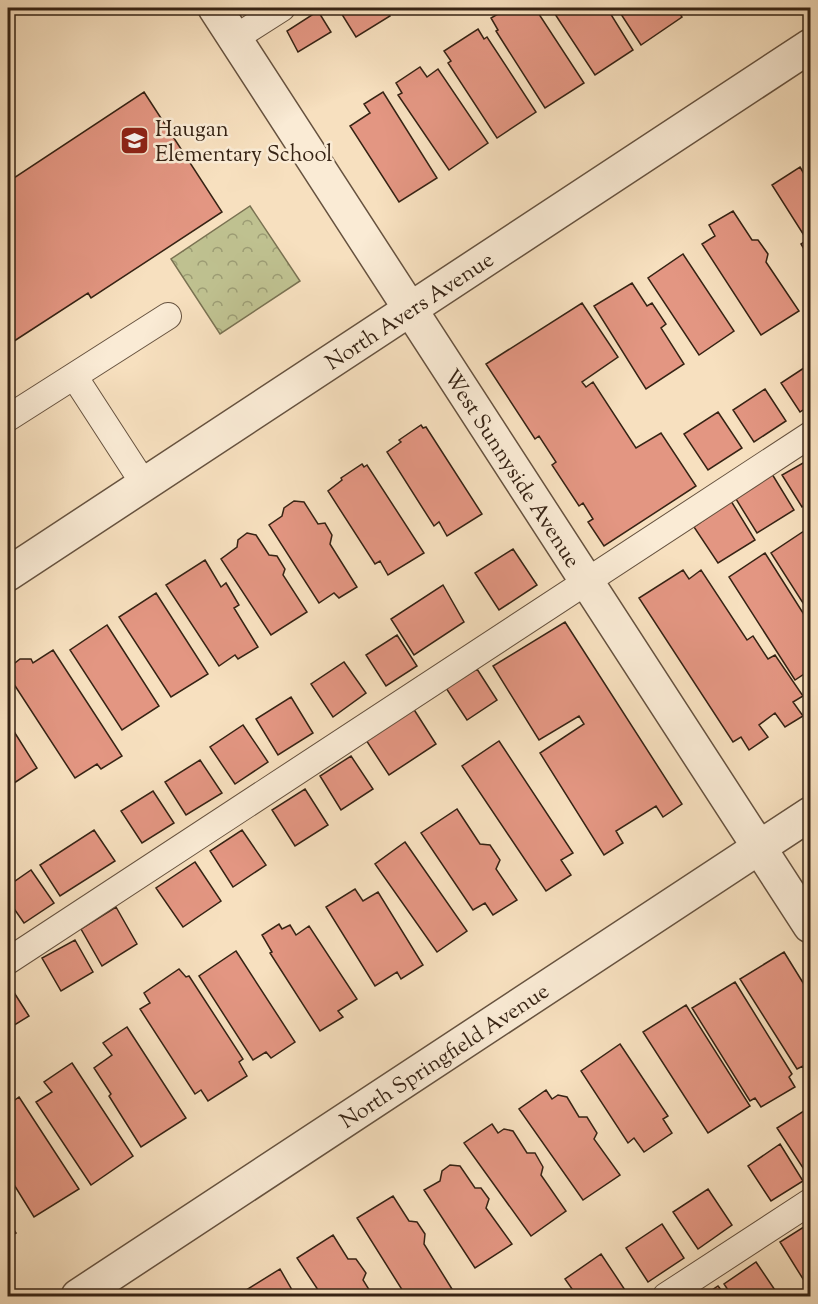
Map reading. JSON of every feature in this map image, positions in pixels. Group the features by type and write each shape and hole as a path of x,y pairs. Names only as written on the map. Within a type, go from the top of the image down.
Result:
{"street":[{"name":"West Sunnyside Avenue","path":"215,8 810,926"},
{"name":"North Avers Avenue","path":"8,574 810,46"},
{"name":"North Springfield Avenue","path":"78,1296 810,814"}],"lane":[{"path":"235,38 282,8"},
{"path":"8,418 168,316"},
{"path":"74,376 144,484"},
{"path":"8,961 810,435"},
{"path":"666,1296 810,1202"}],"green space":[{"path":"250,206 300,281 220,334 171,259"}],"building":[{"path":"338,8 385,8 390,16 356,37"},
{"path":"508,8 535,8 584,83 545,108 496,31 498,30 491,18"},
{"path":"551,8 607,8 633,50 595,75"},
{"path":"617,8 676,8 682,17 641,45"},
{"path":"318,11 331,32 298,52 287,31"},
{"path":"478,29 484,39 487,37 536,112 497,138 448,63 451,61 444,51"},
{"path":"420,67 427,77 438,69 488,143 449,170 398,95 402,93 396,83"},
{"path":"144,92 222,212 91,298 88,293 8,345 8,175 11,180"},
{"path":"383,92 437,178 399,202 350,126 370,113 364,104"},
{"path":"810,161 810,174 805,164"},
{"path":"800,167 810,184 810,259 801,244 807,240 772,185"},
{"path":"733,211 752,240 758,240 768,254 766,262 799,311 761,335 702,244 715,236 709,225"},
{"path":"683,254 734,331 699,355 648,278"},
{"path":"632,283 647,306 652,303 666,324 661,328 684,364 646,389 594,306"},
{"path":"582,303 618,357 582,382 586,387 593,382 636,448 661,433 696,486 604,546 588,522 593,519 583,503 579,506 552,465 556,462 539,436 535,439 486,364"},
{"path":"810,364 810,405 800,412 781,383"},
{"path":"765,389 786,421 754,442 733,410"},
{"path":"718,412 742,448 708,470 684,434"},
{"path":"421,425 423,428 426,427 482,514 447,536 439,522 434,526 387,452 401,442 399,440"},
{"path":"810,459 810,502 802,507 782,475"},
{"path":"362,464 364,467 367,465 424,553 388,575 380,561 375,564 328,491 342,480 341,478"},
{"path":"772,474 794,510 757,533 736,499"},
{"path":"294,501 304,502 318,524 325,523 332,535 330,544 357,587 339,598 334,593 319,603 269,525 282,516 284,508"},
{"path":"731,501 755,540 718,563 694,527"},
{"path":"804,531 810,541 810,614 771,553"},
{"path":"247,533 256,535 269,555 277,556 285,569 283,575 307,612 271,635 221,559 237,547 238,540"},
{"path":"513,549 537,585 499,610 475,573"},
{"path":"765,553 810,624 810,670 795,680 729,577"},
{"path":"205,560 221,587 226,583 239,605 234,608 258,647 238,659 235,655 219,666 166,585"},
{"path":"683,570 689,579 701,570 747,640 753,636 768,659 775,655 803,696 793,702 803,716 785,727 775,713 759,725 768,737 749,750 741,737 733,742 639,598"},
{"path":"443,585 464,622 414,655 391,619"},
{"path":"156,593 208,674 171,697 119,617"},
{"path":"565,622 682,804 663,817 656,806 616,831 623,843 604,855 540,753 584,724 579,716 539,740 493,666"},
{"path":"107,625 159,706 122,730 70,650"},
{"path":"397,635 417,666 386,686 366,655"},
{"path":"53,650 122,756 101,769 97,764 75,778 8,675 10,667 20,659 31,659 33,663"},
{"path":"344,662 366,693 333,717 311,684"},
{"path":"477,669 497,700 467,720 446,688"},
{"path":"291,697 313,733 278,755 256,719"},
{"path":"413,708 436,744 389,775 366,740"},
{"path":"8,722 37,768 8,787"},
{"path":"243,725 268,762 235,784 210,747"},
{"path":"499,741 573,853 561,860 571,875 546,891 462,766"},
{"path":"351,756 373,789 341,810 320,776"},
{"path":"200,760 222,793 186,815 165,782"},
{"path":"305,789 328,825 295,846 272,810"},
{"path":"153,791 174,823 142,843 121,811"},
{"path":"457,809 480,844 490,845 500,860 496,869 517,900 493,915 485,903 473,910 421,833"},
{"path":"94,830 115,861 60,896 40,865"},
{"path":"242,830 266,865 233,887 210,851"},
{"path":"405,842 467,931 437,952 375,864"},
{"path":"195,862 221,901 183,927 156,888"},
{"path":"31,870 54,903 24,923 8,900 8,886"},
{"path":"355,889 363,901 378,892 423,965 401,979 397,972 375,986 326,907"},
{"path":"116,907 137,944 102,966 81,929"},
{"path":"279,924 282,929 290,925 296,935 309,926 357,999 338,1011 343,1017 320,1031 270,953 272,952 262,935"},
{"path":"75,940 93,972 61,991 42,958"},
{"path":"236,951 295,1042 271,1058 266,1052 253,1060 199,976"},
{"path":"784,952 810,994 810,1076 803,1066 797,1069 740,979"},
{"path":"179,969 186,977 189,976 243,1059 239,1062 247,1076 208,1101 201,1090 195,1094 140,1009 150,1003 144,993"},
{"path":"735,982 792,1074 789,1077 795,1087 761,1107 755,1098 750,1101 692,1008"},
{"path":"8,983 29,1016 8,1029"},
{"path":"686,1005 750,1106 708,1133 643,1032"},
{"path":"127,1027 186,1118 141,1147 94,1068 112,1055 103,1043"},
{"path":"620,1044 668,1116 663,1119 672,1133 644,1152 634,1138 628,1143 581,1071"},
{"path":"72,1063 133,1156 91,1185 36,1102 52,1092 44,1082"},
{"path":"546,1090 552,1099 558,1095 567,1097 579,1117 587,1117 597,1133 594,1139 620,1175 583,1200 519,1109"},
{"path":"19,1097 79,1189 34,1217 8,1175 8,1105"},
{"path":"810,1107 810,1167 805,1171 777,1128"},
{"path":"492,1124 498,1133 504,1129 513,1131 527,1153 535,1153 543,1167 541,1175 566,1211 531,1236 464,1143"},
{"path":"780,1144 803,1181 771,1201 748,1166"},
{"path":"450,1165 460,1166 475,1188 481,1188 489,1199 486,1208 512,1244 475,1268 424,1190 440,1181 442,1171"},
{"path":"708,1189 732,1225 698,1249 673,1212"},
{"path":"393,1196 409,1221 417,1222 425,1234 424,1244 452,1289 440,1296 406,1296 357,1218"},
{"path":"8,1206 14,1217 8,1221"},
{"path":"8,1221 16,1233 8,1238"},
{"path":"810,1223 810,1274 803,1279 780,1242"},
{"path":"662,1224 684,1258 648,1282 626,1248"},
{"path":"333,1235 348,1259 356,1259 366,1273 363,1280 373,1296 322,1296 297,1258"},
{"path":"601,1254 625,1290 616,1296 577,1296 565,1279"},
{"path":"756,1262 779,1296 732,1296 724,1284"},
{"path":"280,1269 295,1295 304,1296 246,1296 243,1292"},
{"path":"718,1286 726,1296 703,1296"}],"place":[{"name":"Haugan Elementary School","path":"134,141"}]}
